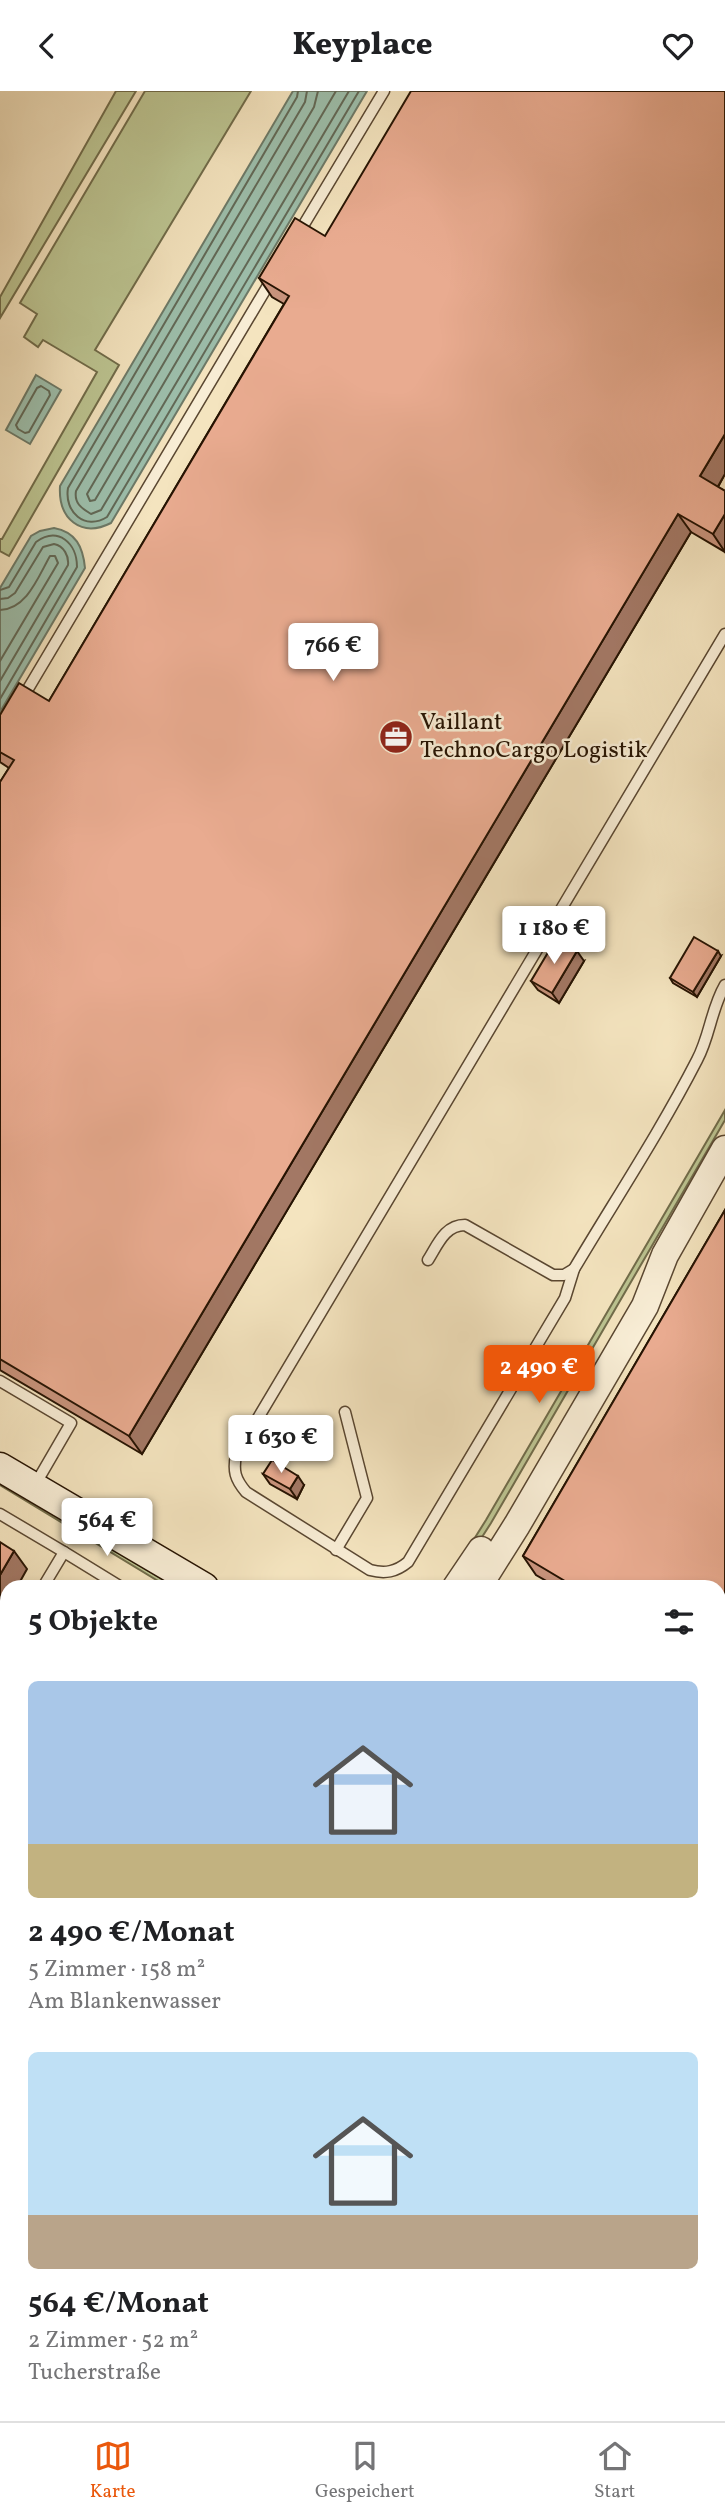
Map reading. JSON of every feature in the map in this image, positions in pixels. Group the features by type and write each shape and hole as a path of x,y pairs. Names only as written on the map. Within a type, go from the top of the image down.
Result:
{"main road":[{"path":"0,1467 192,1580"}],"street":[{"path":"482,1580 645,1307 665,1255 725,1149"},
{"path":"461,1580 499,1521 630,1296 665,1255"}],"lane":[{"path":"291,247 384,91"},
{"path":"14,713 277,270"},
{"path":"725,634 236,1455 234,1469 237,1482 246,1492 370,1570 377,1572 401,1568 413,1556 565,1297 574,1269 693,1069 708,1037 718,997 725,985"},
{"path":"428,1260 447,1231 458,1225 465,1225 553,1275 564,1275 574,1269"},
{"path":"0,1381 71,1423 34,1487"},
{"path":"336,1550 367,1498 345,1412"},
{"path":"0,1514 110,1580"},
{"path":"47,1580 64,1552"}],"green space":[{"path":"116,91 136,91 0,318 0,297"},
{"path":"145,91 251,91 95,350 119,365 9,556 0,551 0,539 97,372 43,340 38,347 24,337 37,314 20,303"},
{"path":"725,1110 725,1120 491,1523 454,1580 448,1580"},
{"path":"0,1480 164,1580 156,1580 0,1485"}],"water":[{"path":"293,91 367,91 111,523 100,527 81,527 67,516 60,498 60,486"},
{"path":"36,375 61,390 30,444 6,430"},
{"path":"54,528 68,533 77,542 85,568 0,712 0,588 31,536"}],"building":[{"path":"411,91 725,91 725,434 700,476 725,491 725,514 713,534 678,514 129,1436 0,1359 0,782 14,760 0,752 0,715 19,683 49,701 289,296 259,278 295,218 325,236"},
{"path":"694,937 718,951 693,992 670,978"},
{"path":"556,939 577,951 552,993 531,981"},
{"path":"725,1210 725,1580 563,1580 523,1556"},
{"path":"272,1460 298,1476 290,1489 263,1474"},
{"path":"0,1542 14,1551 0,1575"}],"place":[{"name":"Vaillant TechnoCargo Logistik","path":"396,737"}]}
